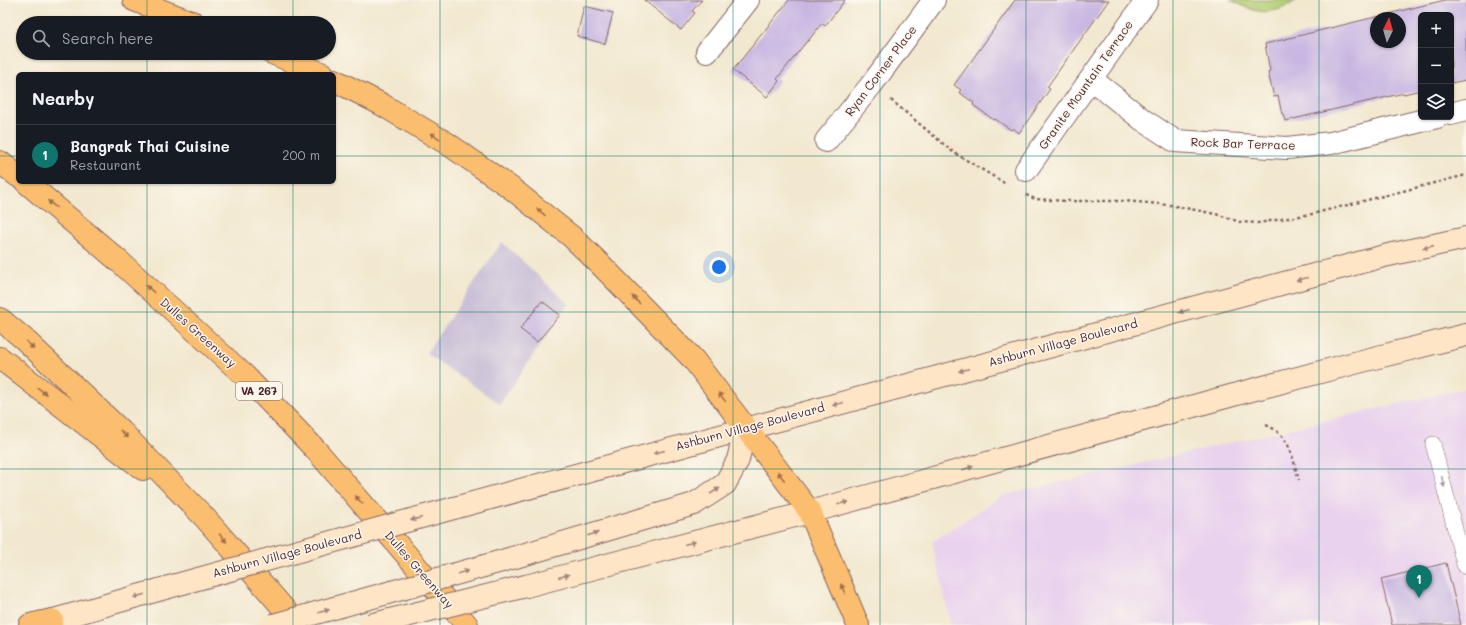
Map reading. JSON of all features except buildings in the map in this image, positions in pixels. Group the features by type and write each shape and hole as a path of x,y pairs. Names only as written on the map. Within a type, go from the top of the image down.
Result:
{"highway":[{"path":"134,0 176,16"},
{"path":"289,60 318,72"},
{"path":"336,81 381,104 448,144 511,188 572,237 693,359 810,512 858,625"},
{"path":"0,162 16,174"},
{"name":"Dulles Greenway","path":"28,184 120,262 244,375 316,450 467,625"},
{"path":"0,319 24,339 121,431 206,519 298,625"},
{"path":"0,358 206,519"},
{"path":"30,625 44,623"}],"main road":[{"name":"Ashburn Village Boulevard","path":"44,623 176,585 745,428 1384,256 1466,238"},
{"path":"370,625 810,512 1237,394 1466,335"},
{"path":"273,625 502,561 694,504 725,484 738,460 745,428"}],"street":[{"path":"707,52 748,0"},
{"name":"Ryan Corner Place","path":"826,140 872,84 934,0"},
{"name":"Granite Mountain Terrace","path":"1026,170 1147,0"},
{"name":"Rock Bar Terrace","path":"1091,79 1143,120 1175,141 1287,148 1331,143 1425,120"},
{"path":"1454,113 1466,110"}],"lane":[{"path":"1433,444 1466,567"}],"path":[{"path":"872,84 953,152 1008,186"},
{"path":"1021,193 1035,199 1067,201 1125,201 1170,205 1216,214 1240,222 1258,223 1312,214 1466,175"},
{"path":"1266,425 1273,428 1288,442 1299,480"}],"shaded area":[{"path":"502,242 568,304 500,404 426,353"},
{"path":"1466,388 1466,625 951,625 932,542 1002,496"}],"green space":[{"path":"1230,0 1296,0 1281,9 1262,12"}],"place":[{"name":"Bangrak Thai Cuisine","path":"1419,598"}]}
